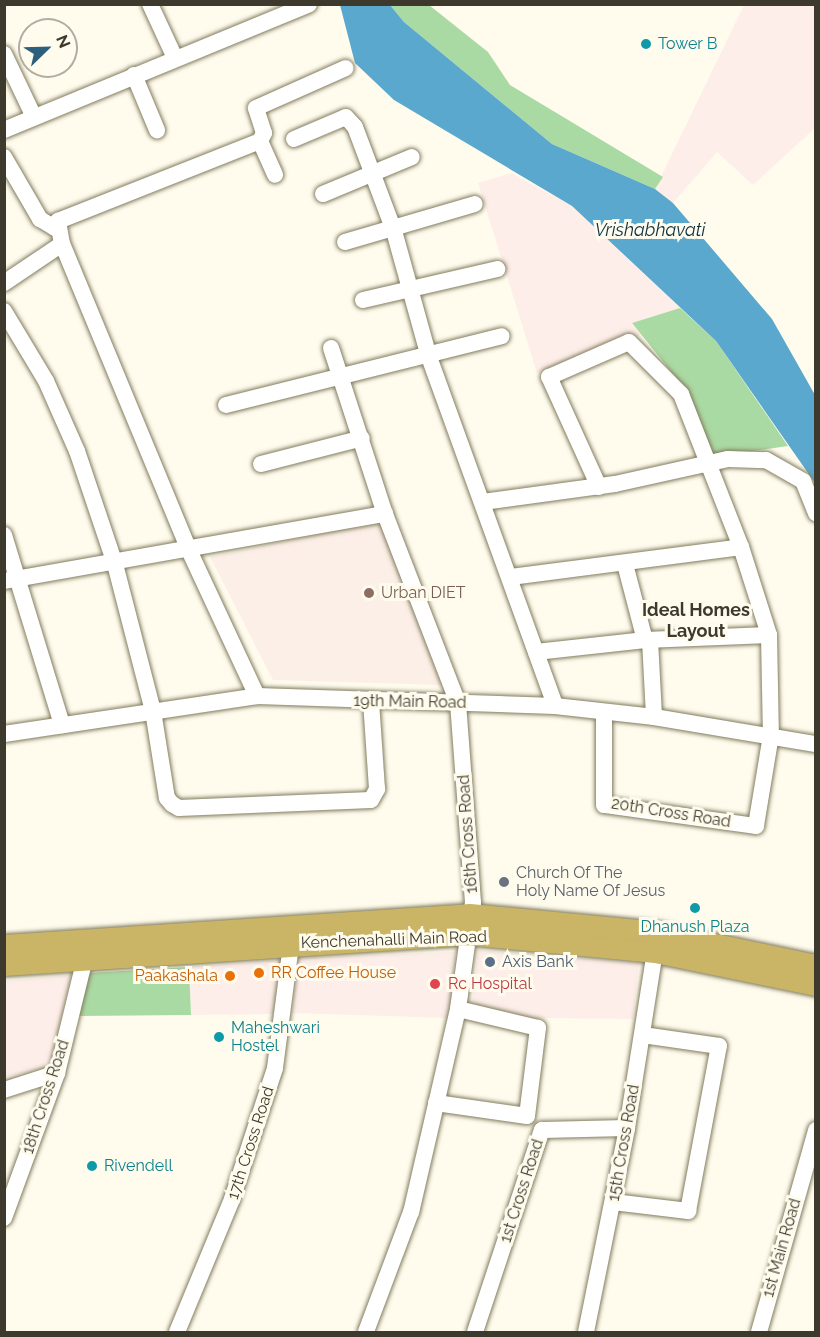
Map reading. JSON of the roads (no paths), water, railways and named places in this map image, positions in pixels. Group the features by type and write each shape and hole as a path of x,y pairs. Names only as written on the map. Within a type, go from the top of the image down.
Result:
{"main road":[{"name":"Kenchenahalli Main Road","path":"4,965 87,948 468,924 658,932 816,965"},
{"name":"Kenchenahalli Main Road","path":"4,945 87,948 291,944 468,924 655,952 816,986"}],"street":[{"path":"150,4 175,58"},
{"path":"4,130 309,4"},
{"path":"4,54 34,117"},
{"path":"4,157 40,219 55,228 58,221 260,141 264,133 256,108 346,68"},
{"path":"134,75 157,130"},
{"path":"294,139 346,117 355,127 370,174 394,231 412,288 429,357 511,577 555,706"},
{"path":"260,141 275,175"},
{"path":"323,194 412,157"},
{"path":"345,242 394,231 475,204"},
{"path":"58,221 62,244 189,549 257,696"},
{"path":"4,284 62,244"},
{"path":"363,300 497,269"},
{"path":"4,311 46,381 77,451 115,564 153,711 167,798 179,808 371,800 377,789 371,702"},
{"path":"226,405 429,357 502,336"},
{"path":"599,487 549,377 629,342 681,394 741,547 769,635 771,735"},
{"name":"16th Cross Road","path":"331,348 385,514 458,703 473,902 468,924 458,1009 411,1212 366,1332"},
{"path":"261,464 362,438"},
{"path":"483,502 599,487 728,459 766,460 803,481 816,514"},
{"path":"11,580 115,564 385,514"},
{"path":"4,535 11,580 62,725"},
{"path":"511,577 625,564 741,547"},
{"path":"625,564 647,640 654,717"},
{"path":"536,652 647,640 769,635"},
{"name":"19th Main Road","path":"4,734 257,696 371,702 555,706 654,717 816,744"},
{"name":"20th Cross Road","path":"604,712 604,805 756,826 771,735"},
{"name":"17th Cross Road","path":"177,1332 232,1200 275,1068 291,944"},
{"name":"18th Cross Road","path":"4,1218 57,1073 87,948"},
{"name":"15th Cross Road","path":"586,1332 627,1128 655,952"},
{"path":"436,1103 527,1116 538,1028 458,1009"},
{"path":"613,1202 688,1211 719,1046 643,1035"},
{"path":"4,1090 57,1073"},
{"name":"1st Cross Road","path":"475,1332 542,1130 627,1128"},
{"name":"1st Main Road","path":"759,1332 816,1130"}],"water":[{"name":"Vrishabhavati","path":"340,5 390,5 404,22 552,144 655,189 673,203 772,319 815,395 815,483 716,341 572,206 394,100 355,63"}],"place":[{"name":"Tower B","path":"646,44"},
{"name":"Urban DIET","path":"369,593"},
{"name":"Church Of The Holy Name Of Jesus","path":"504,882"},
{"name":"Dhanush Plaza","path":"695,908"},
{"name":"Axis Bank","path":"490,962"},
{"name":"RR Coffee House","path":"259,973"},
{"name":"Paakashala","path":"230,976"},
{"name":"Rc Hospital","path":"435,984"},
{"name":"Maheshwari Hostel","path":"219,1037"},
{"name":"Rivendell","path":"92,1166"}],"district":[{"name":"Ideal Homes Layout","path":"696,621"}]}
